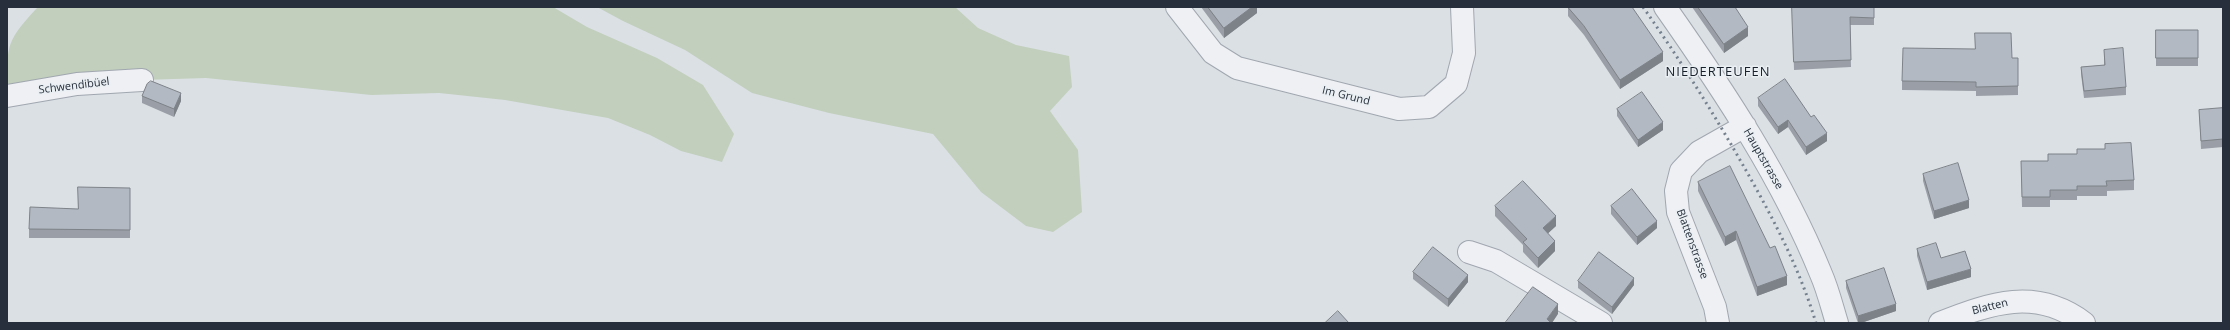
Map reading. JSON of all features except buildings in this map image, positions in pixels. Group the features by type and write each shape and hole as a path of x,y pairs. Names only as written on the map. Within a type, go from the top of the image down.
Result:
{"street":[{"name":"Im Grund","path":"1177,7 1213,53 1237,68 1398,109 1429,107 1456,84 1464,53 1462,7"},
{"name":"Hauptstrasse","path":"1665,7 1745,126 1798,223 1822,275 1837,323"},
{"name":"Schwendibüel","path":"7,96 77,84 142,80"},
{"name":"Blattenstrasse","path":"1718,323 1715,307 1678,212 1676,191 1681,172 1699,152 1745,126"},
{"path":"1469,252 1496,261 1601,323"},
{"name":"Blatten","path":"1940,323 1984,306 2011,301 2034,301 2070,313 2084,323"}],"green space":[{"path":"38,7 553,7 587,27 657,58 703,85 734,134 722,162 681,151 650,135 608,118 505,100 439,93 371,95 206,78 142,80 7,91 7,63 10,44 27,18"},
{"path":"597,7 955,7 978,28 1016,45 1069,56 1072,87 1050,111 1078,150 1082,212 1053,232 1026,226 981,192 933,134 829,113 752,93 685,50"}],"railway":[{"path":"1643,7 1698,89 1758,192 1795,265 1816,323"}],"district":[{"name":"NIEDERTEUFEN","path":"1718,72"}]}
